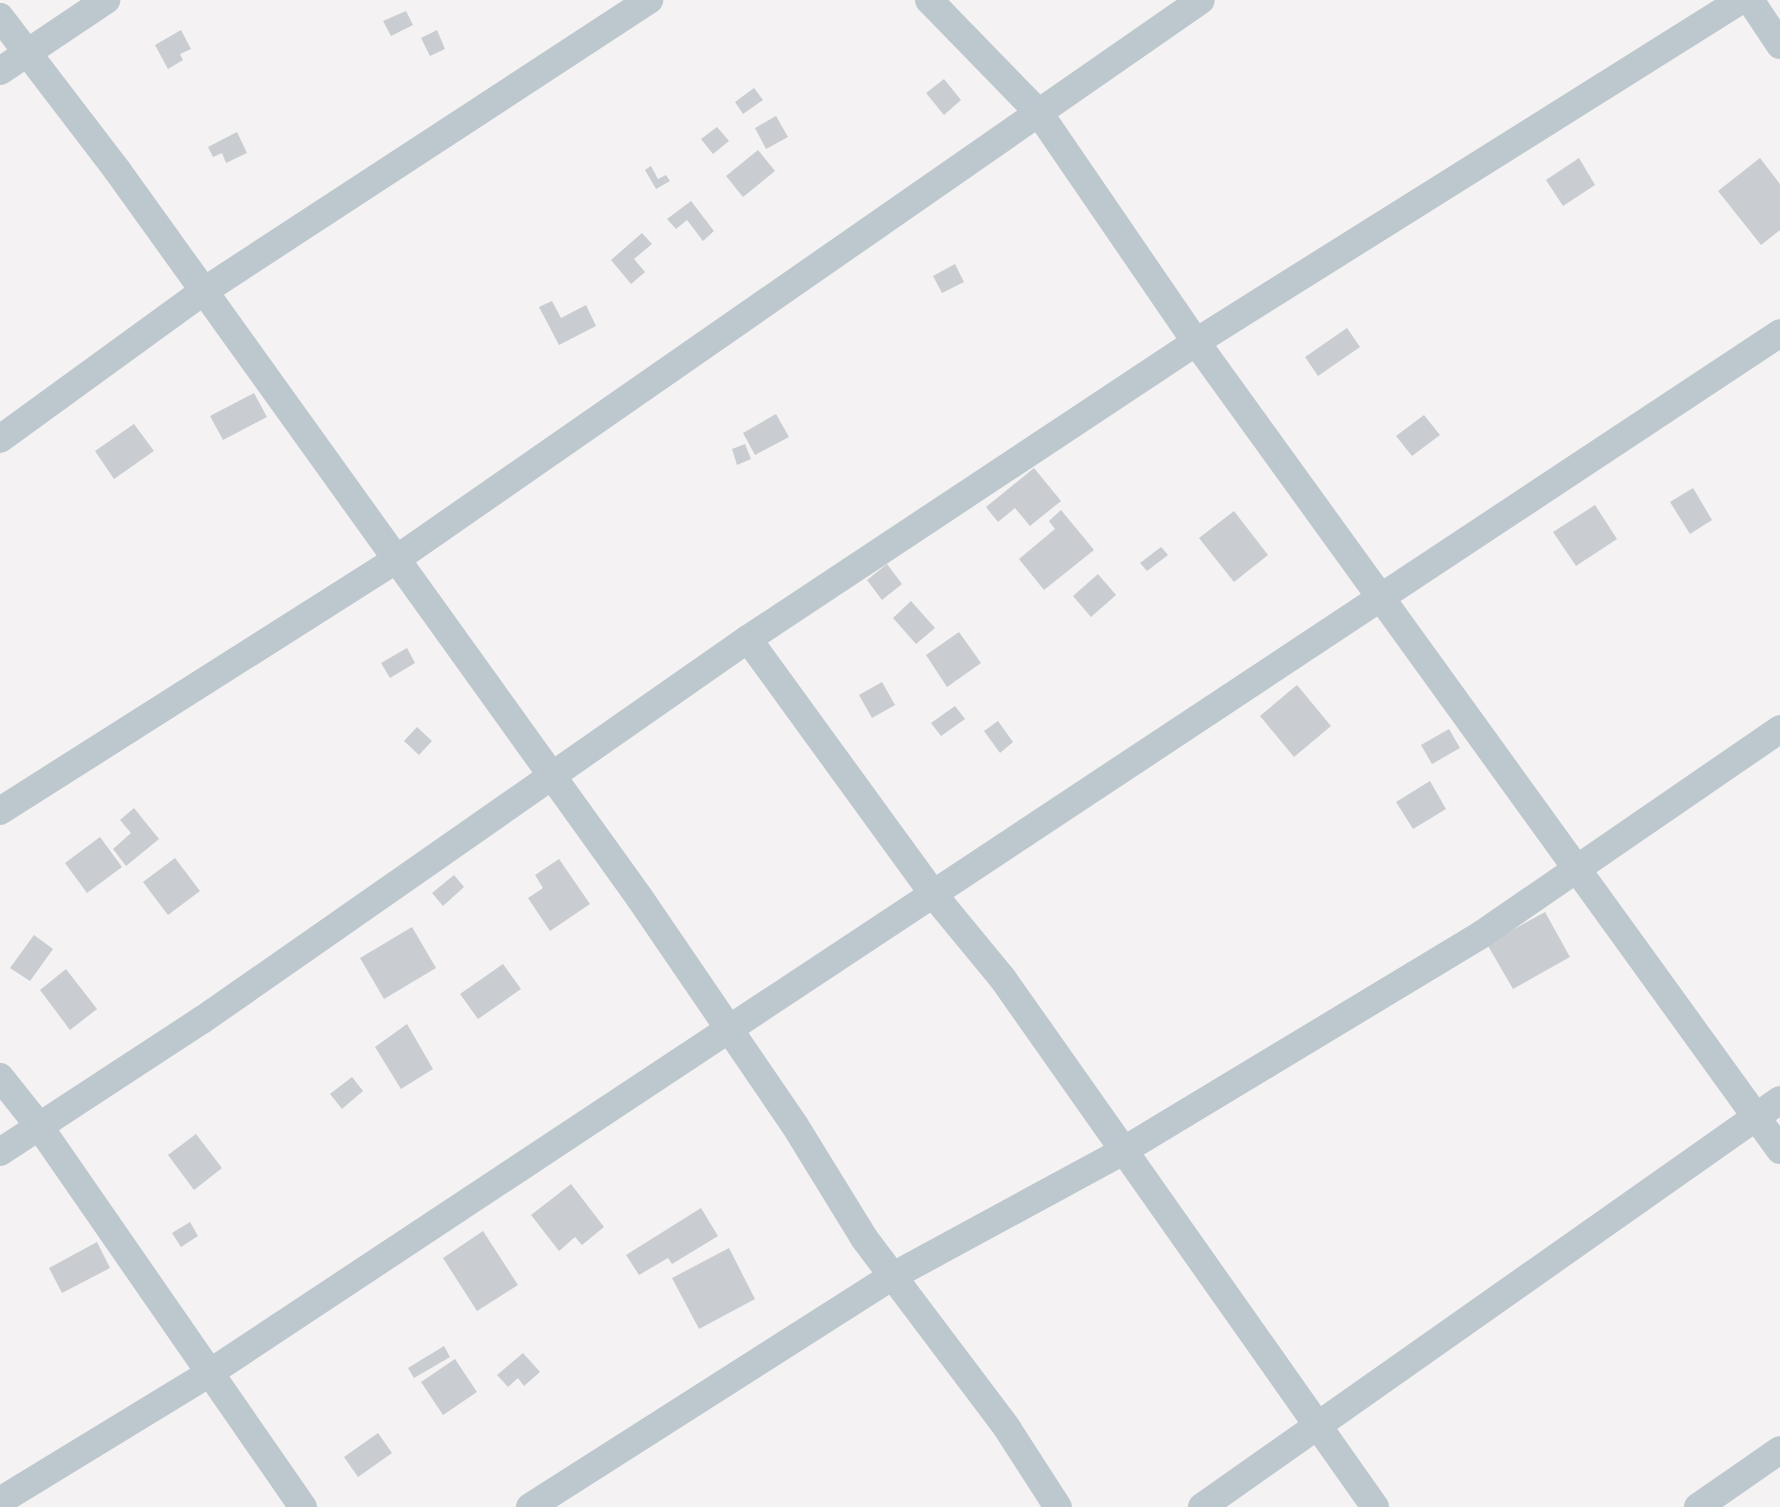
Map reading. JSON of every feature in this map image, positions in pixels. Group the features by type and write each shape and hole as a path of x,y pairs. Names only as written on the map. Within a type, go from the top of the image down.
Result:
{"street":[{"path":"0,71 106,0"},
{"path":"0,439 204,291 649,0"},
{"path":"929,0 1039,113 1196,342 1780,1150"},
{"path":"0,810 395,560 1201,0"},
{"path":"0,1152 202,1020 748,640 1196,342 1741,0"},
{"path":"1750,0 1780,45"},
{"path":"0,17 204,291 553,777 729,1029 893,1276 1008,1428 1058,1507"},
{"path":"0,1501 208,1374 1780,333"},
{"path":"748,640 933,894 1003,980 1375,1507"},
{"path":"530,1507 893,1276 1121,1152 1482,934 1780,729"},
{"path":"0,1077 39,1126 302,1507"},
{"path":"1202,1507 1780,1100"},
{"path":"1698,1507 1780,1450"}],"building":[{"path":"406,11 413,25 391,36 383,21"},
{"path":"181,30 191,49 180,54 183,60 168,69 155,45"},
{"path":"437,30 445,49 430,56 421,38"},
{"path":"944,79 961,100 944,115 926,93"},
{"path":"754,88 763,100 743,114 735,102"},
{"path":"776,116 788,137 766,149 755,128"},
{"path":"717,127 729,141 713,154 701,139"},
{"path":"237,132 247,153 226,163 222,153 213,157 208,147"},
{"path":"758,150 775,171 743,197 726,176"},
{"path":"1579,158 1595,185 1563,206 1546,180"},
{"path":"1760,158 1780,184 1780,230 1761,245 1718,191"},
{"path":"651,166 658,179 666,175 670,181 656,189 645,170"},
{"path":"691,201 714,231 703,241 687,220 676,229 667,219"},
{"path":"642,233 652,244 634,259 645,272 631,284 611,260"},
{"path":"955,264 964,282 942,293 933,276"},
{"path":"552,301 561,318 586,305 596,326 559,345 539,307"},
{"path":"1347,328 1360,347 1318,376 1305,357"},
{"path":"254,393 267,417 223,440 210,416"},
{"path":"776,414 789,437 755,455 743,433"},
{"path":"1424,415 1440,435 1412,456 1396,436"},
{"path":"134,424 154,451 114,479 95,451"},
{"path":"745,444 751,459 737,465 732,449"},
{"path":"1034,468 1061,501 1030,526 1015,508 998,522 986,507"},
{"path":"1693,488 1712,520 1690,534 1670,502"},
{"path":"1595,505 1617,539 1576,566 1553,532"},
{"path":"1061,510 1094,550 1044,590 1019,559 1055,529 1049,521"},
{"path":"1234,511 1268,555 1234,582 1199,538"},
{"path":"1161,547 1168,555 1147,571 1140,563"},
{"path":"887,564 902,584 882,600 867,580"},
{"path":"1098,574 1116,595 1091,617 1073,596"},
{"path":"911,601 935,628 916,644 893,618"},
{"path":"959,632 981,663 947,687 926,655"},
{"path":"407,648 415,663 390,678 381,663"},
{"path":"882,682 895,705 872,718 859,695"},
{"path":"1297,685 1331,726 1294,757 1260,716"},
{"path":"955,706 965,719 941,736 931,723"},
{"path":"998,721 1013,742 1000,753 984,731"},
{"path":"417,727 432,741 419,755 404,741"},
{"path":"1449,729 1460,748 1432,764 1421,745"},
{"path":"1430,781 1446,809 1413,829 1396,802"},
{"path":"134,808 159,839 126,866 113,849 131,833 120,820"},
{"path":"100,837 122,867 87,893 65,863"},
{"path":"175,858 200,891 168,915 143,882"},
{"path":"559,859 590,904 550,931 528,898 543,888 535,875"},
{"path":"454,875 464,887 443,906 432,893"},
{"path":"1545,912 1570,957 1513,989 1487,944"},
{"path":"412,927 436,968 384,999 360,958"},
{"path":"34,935 53,949 30,981 10,968"},
{"path":"503,964 521,989 478,1019 460,994"},
{"path":"66,969 97,1009 70,1030 40,990"},
{"path":"407,1024 433,1069 401,1089 375,1047"},
{"path":"352,1077 363,1091 342,1109 330,1094"},
{"path":"196,1134 222,1168 194,1190 168,1155"},
{"path":"571,1184 604,1227 582,1245 575,1237 559,1251 531,1215"},
{"path":"701,1208 718,1236 672,1264 668,1258 639,1275 626,1255"},
{"path":"190,1222 198,1236 181,1247 172,1233"},
{"path":"483,1231 518,1285 477,1311 443,1258"},
{"path":"97,1242 110,1268 62,1293 49,1268"},
{"path":"729,1248 755,1299 699,1329 672,1278"},
{"path":"444,1346 450,1357 414,1378 408,1368"},
{"path":"523,1353 540,1372 524,1386 518,1378 508,1387 497,1375"},
{"path":"455,1359 477,1392 443,1415 421,1382"},
{"path":"378,1433 392,1453 358,1477 344,1457"}]}
